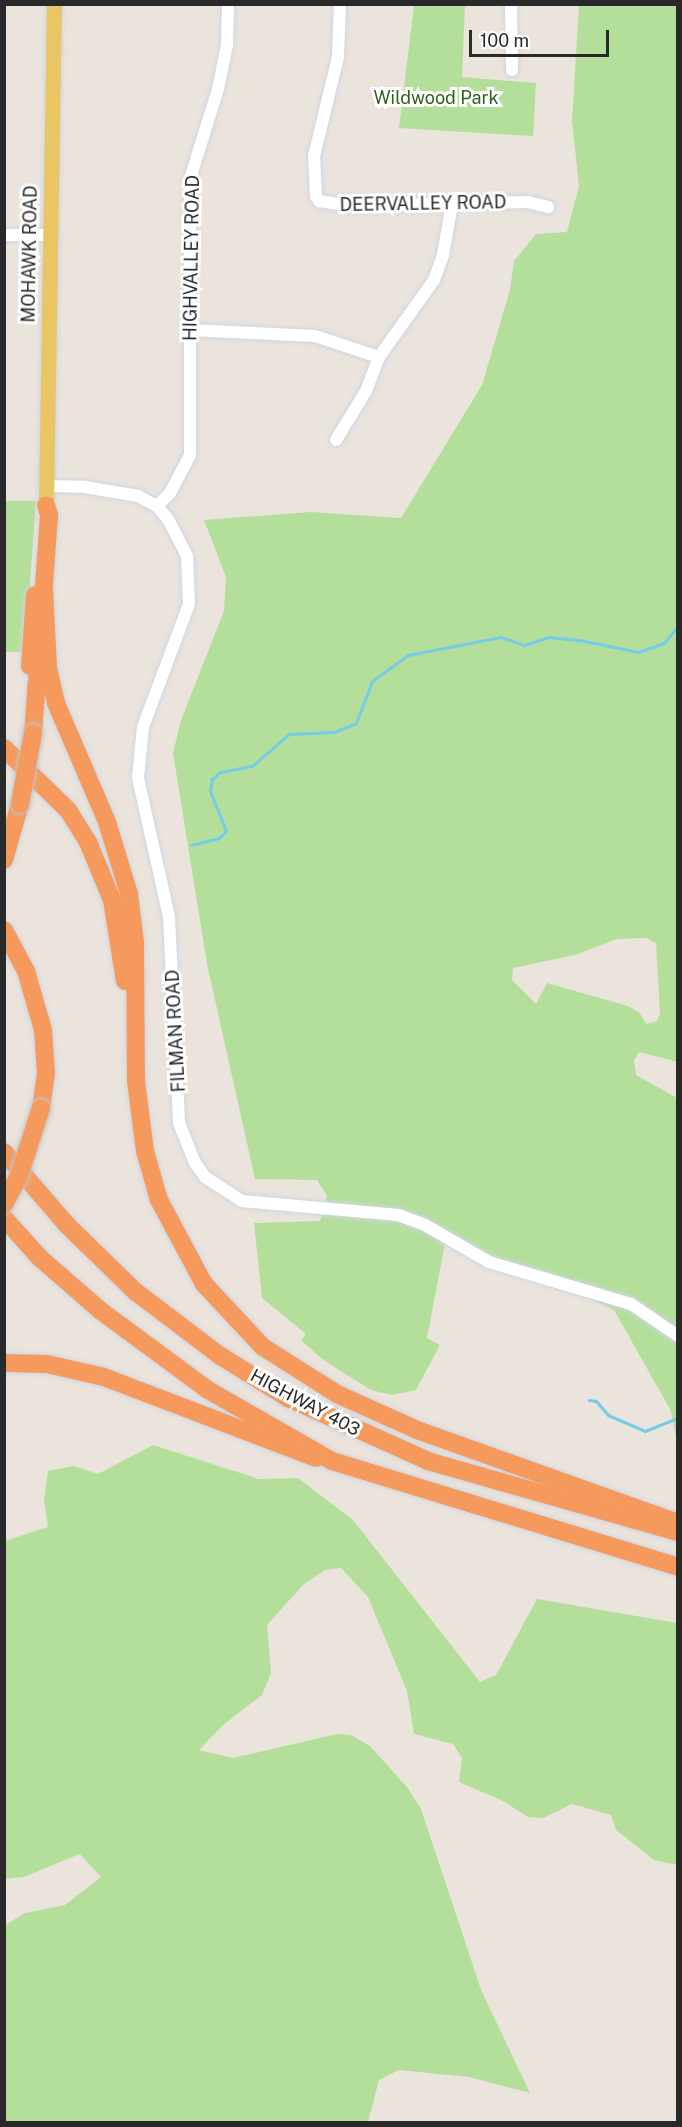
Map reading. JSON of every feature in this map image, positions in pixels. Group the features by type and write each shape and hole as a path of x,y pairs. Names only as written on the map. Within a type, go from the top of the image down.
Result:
{"highway":[{"path":"4,860 20,804 29,730 44,588 49,515 46,505"},
{"path":"4,831 29,730 40,514 46,505"},
{"path":"44,588 48,668 56,703 107,822 129,894 135,942 135,1046"},
{"path":"4,748 68,810 103,873 121,946 135,1046 145,1151 159,1200 204,1284 263,1347 337,1394 417,1430 678,1523"},
{"path":"4,930 26,970 43,1030 46,1073 41,1108 19,1176 4,1204"},
{"name":"HIGHWAY 403","path":"4,1152 67,1225 136,1292 219,1355 288,1398 428,1461 678,1532"},
{"name":"HIGHWAY 403","path":"4,1218 40,1258 101,1311 208,1390 332,1461 678,1567"},
{"path":"4,1363 47,1364 104,1377 300,1454 332,1461"}],"main road":[{"name":"MOHAWK ROAD","path":"46,505 54,4"}],"street":[{"name":"HIGHVALLEY ROAD","path":"157,506 175,486 190,455 190,179 218,89 226,45 228,4"},
{"name":"DEERVALLEY ROAD","path":"340,4 338,57 315,156 316,196 329,205 528,202 548,207"},
{"path":"511,4 512,70"},
{"path":"336,440 366,391 379,357 434,280 443,255 452,204"},
{"path":"4,235 49,235"},
{"path":"190,330 315,336 379,357"},
{"path":"46,486 115,490 157,506"},
{"name":"FILMAN ROAD","path":"157,506 187,556 191,580 181,630 143,727 138,751 138,778 169,917 179,1123 184,1142 205,1177 242,1201 398,1215 426,1225 489,1262 631,1304 678,1335"}],"green space":[{"name":"Wildwood Park","path":"414,5 465,5 462,77 536,83 533,136 399,128"},
{"path":"579,5 677,5 678,1062 639,1052 634,1061 636,1075 677,1098 677,1443 671,1411 614,1310 542,1277 486,1264 446,1238 427,1338 440,1345 416,1390 392,1395 371,1390 322,1359 301,1340 306,1334 262,1298 254,1223 320,1221 327,1196 317,1180 255,1179 207,964 173,753 181,720 224,611 226,577 204,520 311,512 401,518 482,385 510,290 514,261 536,234 567,232 579,186 572,121","holes":["646,938 656,943 660,1014 657,1021 646,1024 640,1013 628,1006 547,983 536,1004 512,980 513,968 575,955 617,939"]},
{"path":"5,501 36,501 25,652 5,652"},
{"path":"153,1445 259,1479 298,1478 353,1520 480,1682 496,1675 537,1599 677,1623 677,1865 654,1860 616,1830 611,1815 572,1804 543,1818 528,1817 503,1801 459,1782 462,1758 453,1744 414,1734 407,1691 368,1597 341,1568 325,1570 303,1585 267,1625 271,1673 262,1695 223,1725 199,1750 233,1758 337,1734 351,1735 370,1746 407,1787 421,1809 481,1990 530,2093 469,2077 399,2070 379,2080 368,2122 5,2122 5,1925 25,1913 65,1905 101,1877 80,1854 24,1877 5,1879 5,1541 48,1527 44,1500 48,1471 73,1466 98,1474"}],"waterway":[{"path":"191,845 219,838 226,831 210,791 212,779 220,772 252,766 289,734 334,732 356,723 372,681 408,655 501,637 524,645 549,637 579,640 639,652 664,643 678,626"},
{"path":"589,1400 596,1401 608,1415 645,1431 678,1418"}]}
